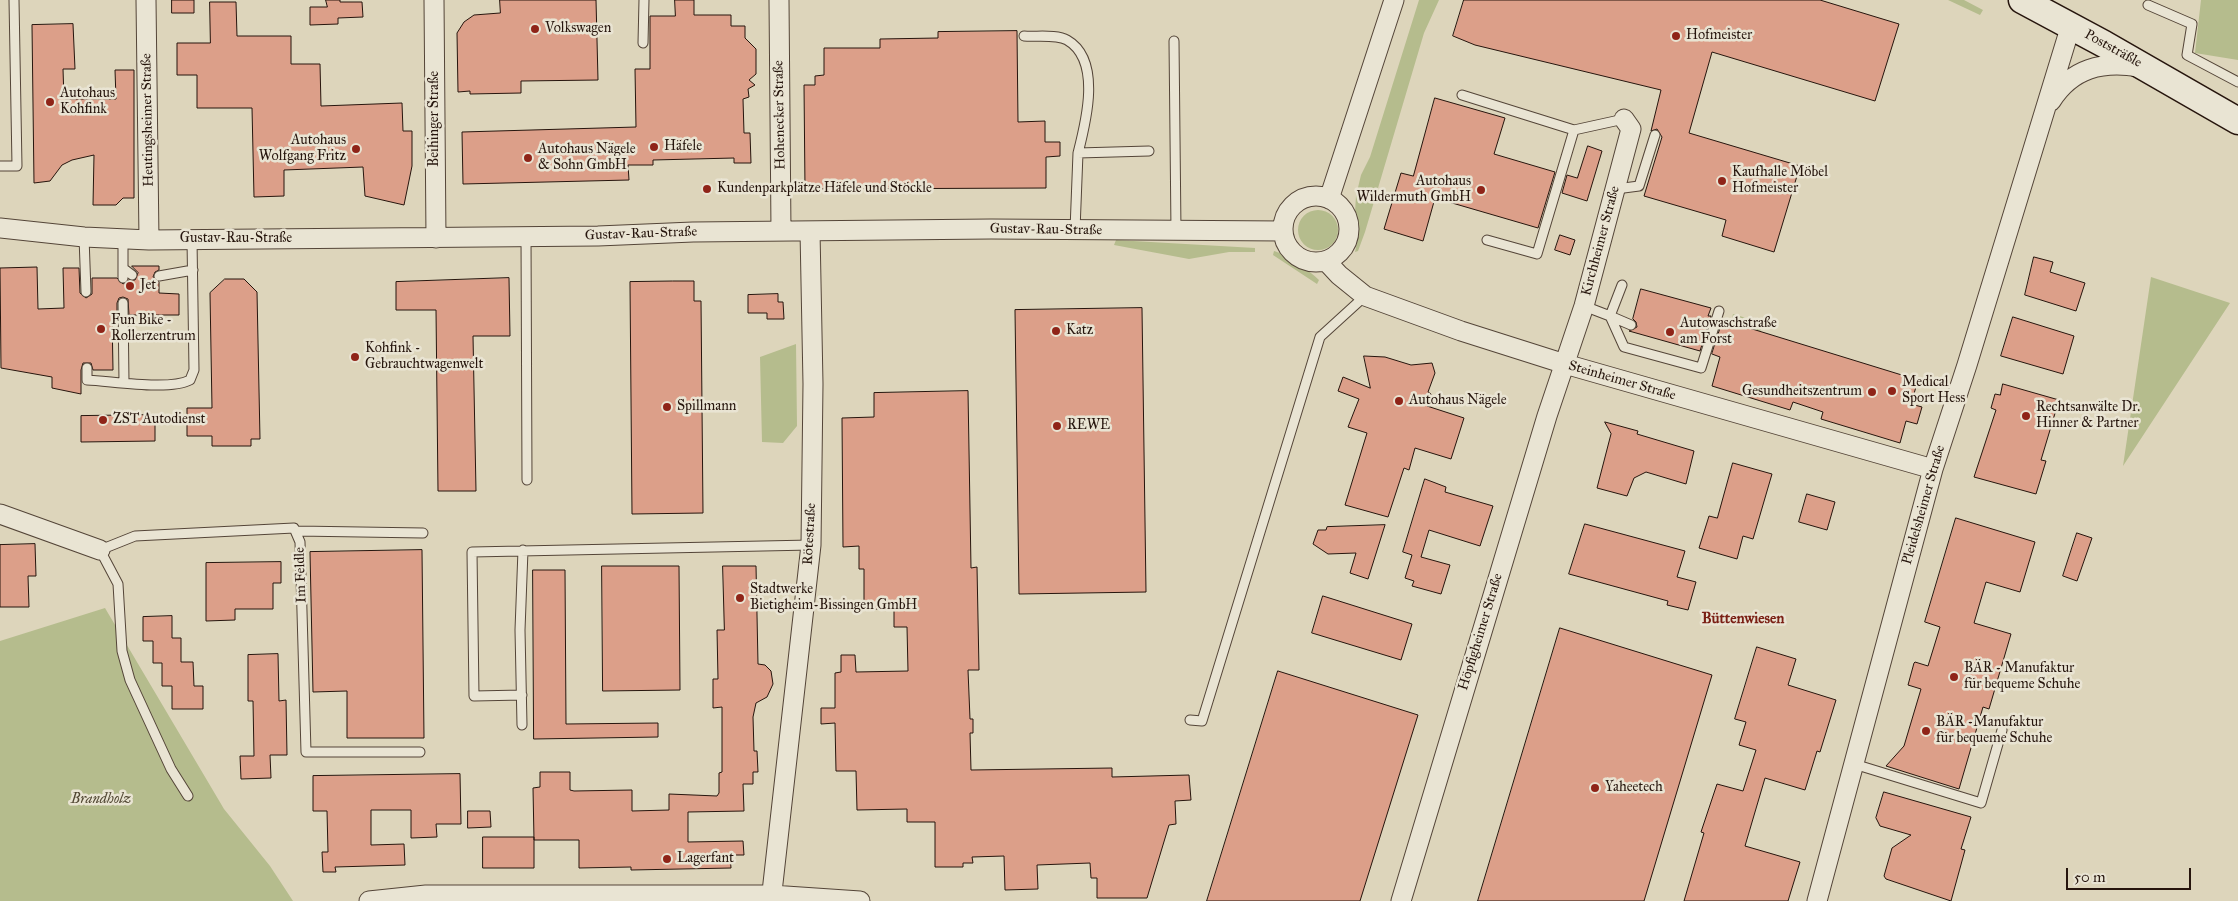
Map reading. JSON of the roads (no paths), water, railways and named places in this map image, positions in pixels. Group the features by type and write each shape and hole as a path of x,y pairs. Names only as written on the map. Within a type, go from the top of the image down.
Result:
{"main road":[{"name":"Poststräßle","path":"2022,0 2071,25 2238,121"},
{"name":"Poststräßle","path":"2204,100 2238,110"}],"street":[{"name":"Heutingsheimer Straße","path":"146,0 149,240"},
{"name":"Beihinger Straße","path":"434,0 436,238"},
{"name":"Hohenecker Straße","path":"779,0 781,231"},
{"path":"1329,199 1394,0"},
{"name":"Pleidelsheimer Straße","path":"1817,901 1933,469 1967,365 2071,25"},
{"name":"Pleidelsheimer Straße","path":"2044,113 2057,91 2071,77 2082,70 2110,64 2149,69"},
{"name":"Kirchheimer Straße","path":"1565,364 1584,306 1631,129 1624,119"},
{"path":"1318,196 1329,199 1339,205 1346,214 1349,225 1348,237 1344,247 1336,256 1326,261 1316,262 1298,257 1288,245 1283,231 1284,220 1289,210 1297,202 1307,198 1318,196"},
{"name":"Gustav-Rau-Straße","path":"0,228 84,237 149,240 436,238 781,231 1283,231"},
{"name":"Rötestraße","path":"771,898 811,546 813,384 810,231"},
{"name":"Steinheimer Straße","path":"1326,261 1339,275 1365,296 1565,364 1933,469"},
{"name":"Höpfigheimer Straße","path":"1401,901 1448,740 1565,364"},
{"path":"0,514 100,550"},
{"path":"369,901 426,894 771,898 860,901"}],"lane":[{"path":"0,166 17,166 14,0"},
{"path":"643,43 644,0"},
{"path":"2148,5 2192,24 2187,55 2238,82"},
{"path":"1024,36 1066,39 1080,51 1089,83 1089,109 1078,153 1075,230"},
{"path":"1174,41 1176,232"},
{"path":"1462,95 1574,130 1624,119"},
{"path":"1487,240 1537,254 1574,130"},
{"path":"1616,189 1640,186 1655,135"},
{"path":"1078,153 1149,152"},
{"path":"526,236 527,480"},
{"path":"84,237 86,292"},
{"path":"123,239 128,273"},
{"path":"87,368 87,380 143,385 179,384 190,380 193,376 192,240"},
{"path":"159,273 193,270"},
{"path":"1622,285 1610,316 1624,347 1702,368 1704,346 1719,311"},
{"path":"1190,720 1202,721 1320,337 1365,296"},
{"path":"123,303 124,382"},
{"path":"1584,306 1631,324"},
{"name":"Im Feldle","path":"100,550 135,536 289,527 298,532 300,542 306,752 420,752"},
{"path":"298,532 423,533"},
{"path":"522,695 474,696 472,552 811,546"},
{"path":"100,550 118,584 122,651 130,680 171,769 188,796"},
{"path":"522,725 520,630 523,550"},
{"path":"1854,764 1981,803 2002,730"}],"place":[{"name":"Volkswagen","path":"535,29"},
{"name":"Hofmeister","path":"1676,36"},
{"name":"Autohaus Kohfink","path":"50,102"},
{"name":"Häfele","path":"654,147"},
{"name":"Autohaus Wolfgang Fritz","path":"356,149"},
{"name":"Autohaus Nägele & Sohn GmbH","path":"528,158"},
{"name":"Kaufhalle Möbel Hofmeister","path":"1722,181"},
{"name":"Kundenparkplätze Häfele und Stöckle","path":"707,189"},
{"name":"Autohaus Wildermuth GmbH","path":"1481,190"},
{"name":"Jet","path":"130,286"},
{"name":"Fun Bike - Rollerzentrum","path":"101,329"},
{"name":"Katz","path":"1056,331"},
{"name":"Autowaschstraße am Forst","path":"1670,332"},
{"name":"Kohfink - Gebrauchtwagenwelt","path":"355,357"},
{"name":"Medical Sport Hess","path":"1892,391"},
{"name":"Gesundheitszentrum","path":"1872,392"},
{"name":"Autohaus Nägele","path":"1399,401"},
{"name":"Spillmann","path":"667,407"},
{"name":"Rechtsanwälte Dr. Hinner & Partner","path":"2026,416"},
{"name":"ZST Autodienst","path":"103,420"},
{"name":"REWE","path":"1057,426"},
{"name":"Stadtwerke Bietigheim-Bissingen GmbH","path":"740,598"},
{"name":"BÄR - Manufaktur für bequeme Schuhe","path":"1954,677"},
{"name":"BÄR -Manufaktur für bequeme Schuhe","path":"1926,731"},
{"name":"Yaheetech","path":"1595,788"},
{"name":"Lagerfant","path":"667,859"}],"district":[{"name":"Büttenwiesen","path":"1743,619"}],"park label":[{"name":"Brandholz","path":"101,800"}]}
